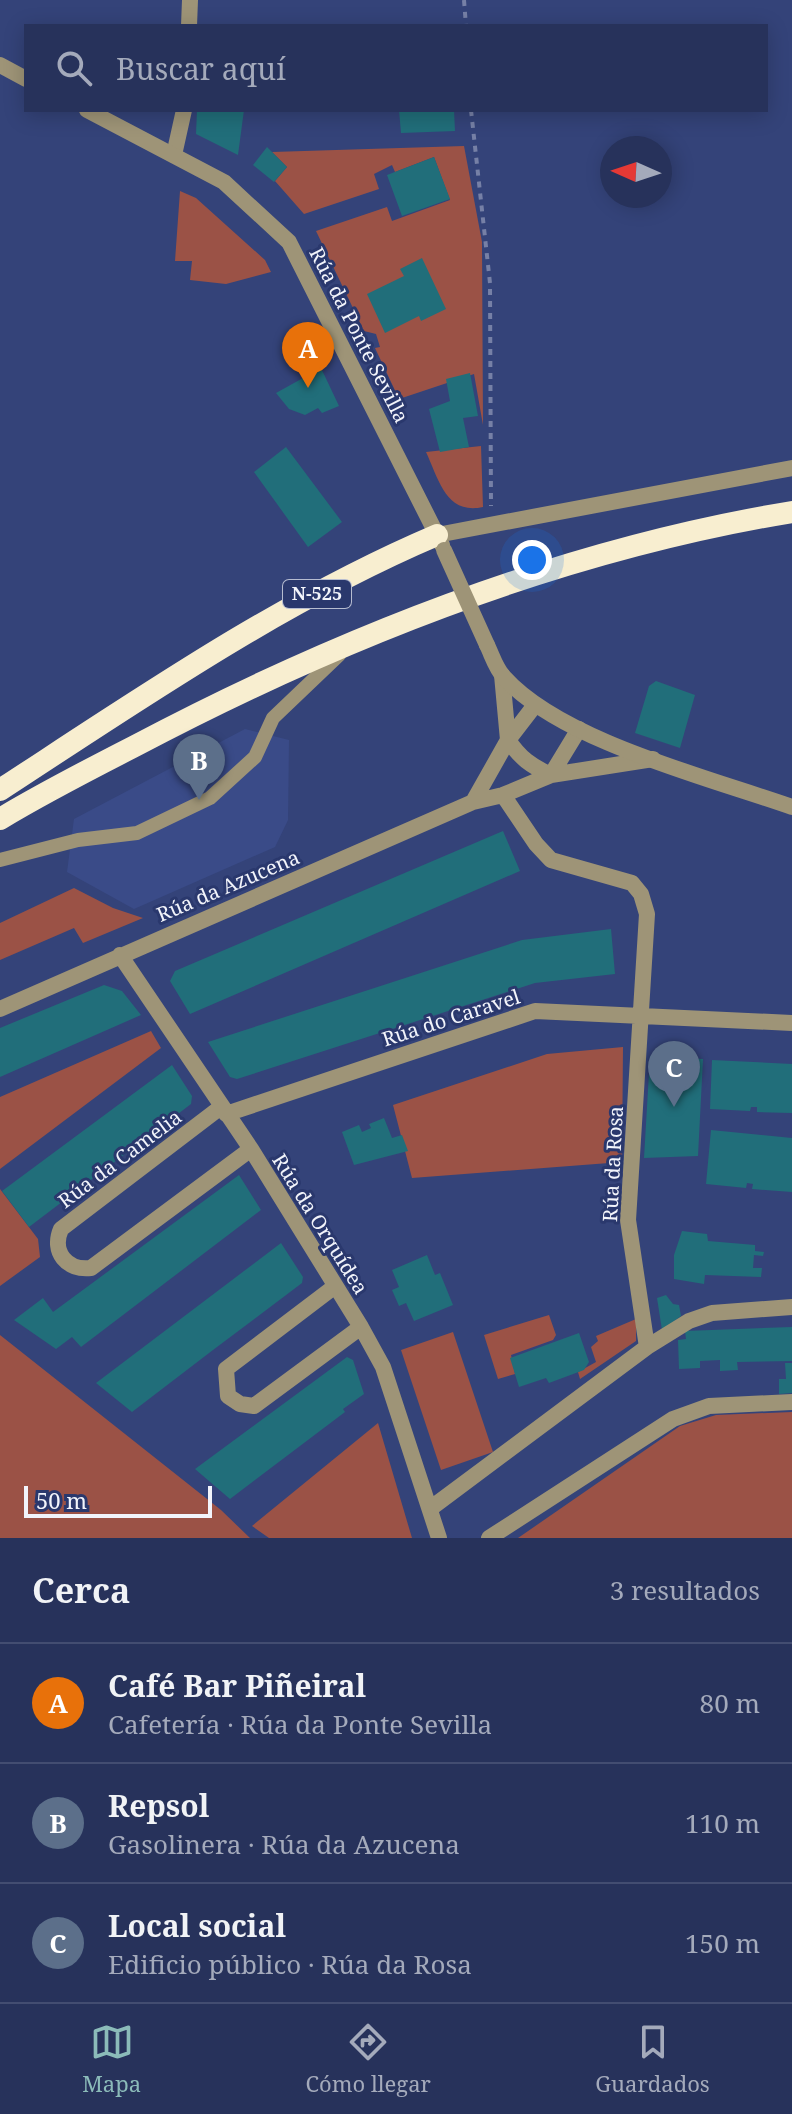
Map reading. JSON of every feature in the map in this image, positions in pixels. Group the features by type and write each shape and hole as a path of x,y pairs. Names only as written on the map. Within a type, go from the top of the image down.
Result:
{"highway":[{"path":"0,819 220,701 410,618 597,556 719,524 792,512"},
{"name":"N-525","path":"0,790 200,660 374,562 441,543"}],"street":[{"path":"189,24 190,0"},
{"path":"0,65 24,78"},
{"name":"Rúa da Ponte Sevilla","path":"91,112 224,182 289,242 441,543 502,675"},
{"path":"174,155 184,112"},
{"path":"441,543 491,525 792,468"},
{"path":"502,675 535,705 579,729 792,807"},
{"path":"502,675 508,740 520,757 551,775 579,729"},
{"path":"473,802 508,740 535,705"},
{"name":"Rúa da Azucena","path":"0,1009 473,802 503,795 551,775 655,759"},
{"name":"Rúa da Rosa","path":"503,795 536,844 551,860 618,876 632,883 641,894 647,914 628,1220 647,1347"},
{"name":"Rúa da Orquídea","path":"120,955 251,1149 383,1367 439,1538"},
{"name":"Rúa do Caravel","path":"224,1110 535,1011 792,1023"},
{"name":"Rúa da Camelia","path":"224,1110 61,1229 57,1247 62,1259 71,1266 91,1268 251,1149"},
{"path":"334,1287 226,1369 228,1396 240,1404 254,1406 361,1327"},
{"path":"431,1508 647,1347 689,1321 712,1313 792,1307"},
{"path":"489,1538 673,1419 709,1406 792,1402"}],"lane":[{"path":"0,860 78,840 137,833 210,798 255,757 273,718 351,644"}],"path":[{"path":"464,0 466,24"},
{"path":"471,112 490,283 491,525"}],"shaded area":[{"path":"464,146 482,242 483,425 474,374 399,399 375,348 380,347 376,334 364,331 316,231 387,207 392,221 450,200 434,157 395,172 392,165 374,174 379,189 304,214 275,181 287,167 272,152"},
{"path":"180,191 196,198 265,260 271,272 226,284 190,280 192,261 175,261"},
{"path":"481,446 483,507 460,506 440,484 426,452"},
{"path":"245,729 289,740 288,820 275,847 134,909 67,872 74,819"},
{"path":"74,888 113,908 143,918 83,943 74,928 0,960 0,923"},
{"path":"151,1031 161,1048 0,1169 0,1097"},
{"path":"623,1047 622,1162 412,1178 393,1105 547,1054"},
{"path":"0,1189 38,1239 40,1257 0,1286"},
{"path":"549,1315 556,1335 553,1340 511,1355 515,1374 498,1379 484,1335"},
{"path":"636,1319 636,1341 580,1379 578,1372 596,1362 591,1347 598,1341 596,1336"},
{"path":"453,1332 493,1452 441,1470 401,1350"},
{"path":"0,1335 221,1510 250,1538 0,1538"},
{"path":"792,1412 792,1538 518,1538 680,1426 716,1415"},
{"path":"378,1423 412,1538 269,1538 252,1526"}],"building":[{"path":"197,112 244,112 238,155 196,134"},
{"path":"399,112 454,112 455,131 401,133"},
{"path":"267,147 287,167 274,182 253,165"},
{"path":"434,157 450,199 402,216 387,175"},
{"path":"422,258 446,309 421,321 419,316 385,333 367,294 404,276 400,269"},
{"path":"321,368 339,406 322,413 318,408 305,415 289,409 276,393"},
{"path":"470,373 478,416 463,418 469,447 440,452 429,409 450,401 446,379"},
{"path":"286,447 342,522 308,547 254,472"},
{"path":"656,681 695,695 680,748 635,733 649,686"},
{"path":"503,831 520,871 190,1014 170,981 175,971"},
{"path":"611,929 615,974 535,983 237,1079 230,1077 208,1042 522,940"},
{"path":"104,985 122,991 141,1015 0,1077 0,1028"},
{"path":"650,1056 703,1059 698,1156 644,1158"},
{"path":"712,1060 792,1064 792,1113 757,1112 757,1107 751,1107 750,1111 710,1109"},
{"path":"172,1065 192,1096 191,1104 29,1227 2,1191"},
{"path":"384,1118 392,1138 402,1135 408,1151 354,1165 342,1132 359,1125 362,1132 371,1128 369,1124"},
{"path":"711,1130 792,1138 792,1192 752,1189 753,1184 747,1183 746,1188 706,1184"},
{"path":"239,1175 261,1210 81,1347 72,1337 56,1349 14,1320 43,1298 53,1312"},
{"path":"682,1231 707,1234 708,1241 755,1245 755,1251 764,1252 763,1256 754,1255 753,1268 762,1268 761,1277 705,1275 704,1284 674,1279 674,1255"},
{"path":"281,1243 303,1277 302,1283 132,1412 96,1383"},
{"path":"427,1255 435,1275 440,1273 453,1305 414,1321 406,1303 399,1306 392,1290 399,1287 392,1270"},
{"path":"666,1295 673,1304 679,1305 681,1316 662,1330 657,1298"},
{"path":"792,1327 792,1361 737,1362 738,1370 720,1371 720,1360 700,1361 700,1368 679,1369 678,1340 686,1339 685,1331"},
{"path":"579,1333 589,1362 584,1370 549,1383 546,1378 519,1387 510,1358"},
{"path":"347,1357 353,1360 364,1394 343,1409 345,1412 230,1499 195,1469"},
{"path":"785,1363 792,1363 792,1393 779,1394 779,1379 786,1379"}],"place":[{"name":"Café Bar Piñeiral","path":"308,388"},
{"name":"Repsol","path":"199,800"},
{"name":"Local social","path":"674,1107"}]}
